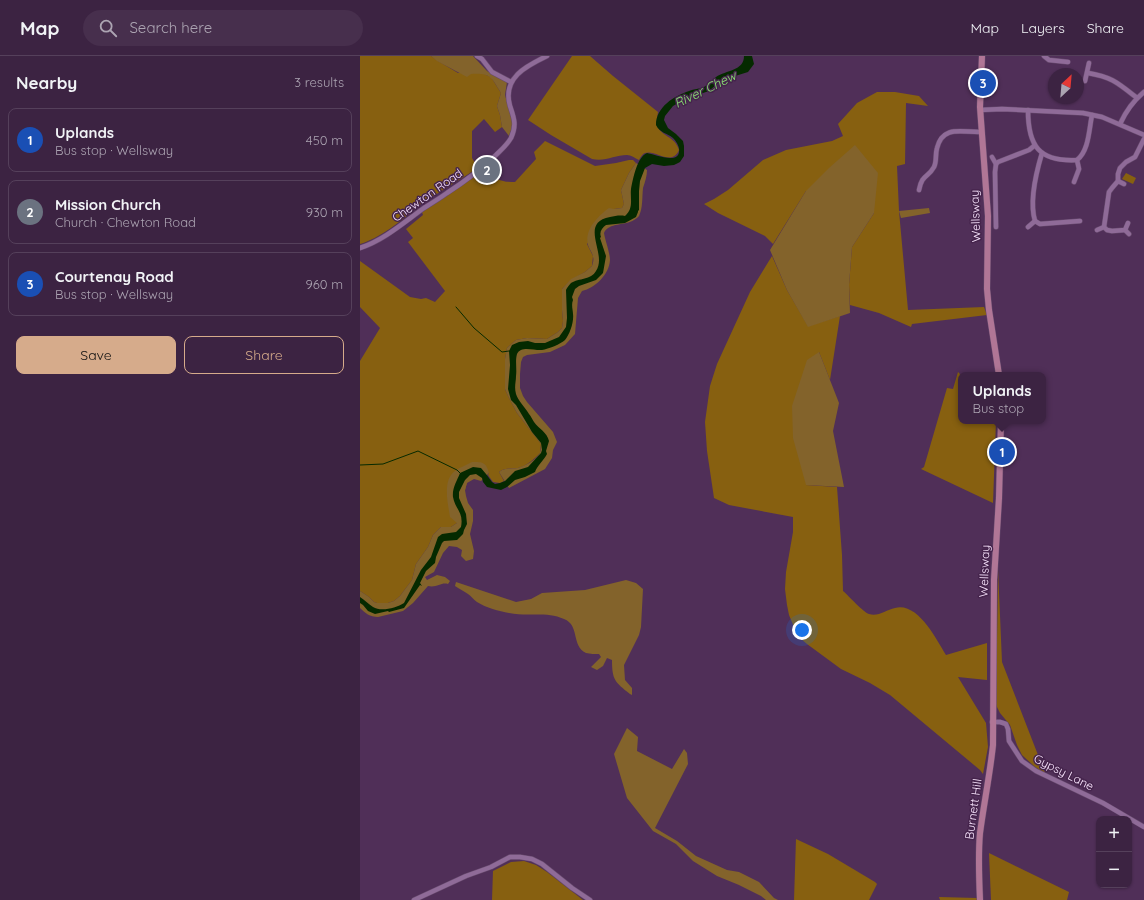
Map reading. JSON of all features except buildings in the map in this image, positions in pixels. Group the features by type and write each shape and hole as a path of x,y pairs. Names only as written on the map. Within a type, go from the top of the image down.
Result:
{"main road":[{"name":"Wellsway","path":"982,56 980,110 988,216 987,263 989,310 999,372"},
{"name":"Wellsway","path":"992,722 994,580 999,498 1001,424"},
{"name":"Burnett Hill","path":"980,900 979,847 993,745 992,722"}],"street":[{"path":"477,56 492,72 511,82 527,66 547,56"},
{"path":"1044,56 1049,60 1068,62"},
{"path":"1085,81 1089,63"},
{"path":"1088,72 1111,78 1137,98"},
{"name":"Chewton Road","path":"360,248 378,241 453,190 486,165 503,148 511,136 514,127 514,116 508,92 511,82"},
{"path":"1120,124 1125,114 1137,98 1144,92"},
{"path":"980,110 1028,110 1092,115 1102,117 1144,135"},
{"path":"1028,110 1029,130 1034,146 1042,153 1052,158 1061,160 1077,160 1081,157 1085,150 1092,115"},
{"path":"920,190 921,181 935,166 938,145 946,134 956,130 982,132"},
{"path":"1104,227 1109,192 1118,181 1120,168 1126,162 1135,157 1144,139"},
{"path":"996,164 1029,150 1034,146"},
{"path":"1035,221 1033,206 1034,189 1036,171 1042,153"},
{"path":"992,157 996,164 996,227"},
{"path":"1074,182 1074,174 1079,166 1077,160"},
{"path":"916,178 921,181"},
{"path":"1118,181 1124,184"},
{"path":"1035,221 1040,224 1080,222"},
{"path":"1028,227 1035,221"},
{"path":"1069,222 1070,228"},
{"path":"1125,230 1128,223"},
{"path":"1104,227 1107,230 1112,231 1125,230 1129,234"},
{"path":"1097,230 1104,227"},
{"name":"Gypsy Lane","path":"992,722 1006,724 1009,741 1014,750 1022,761 1036,772 1103,803 1144,827"},
{"path":"414,900 466,876 492,867 510,857 520,857 532,859 542,864 590,900"}],"shaded area":[{"path":"360,56 431,56 458,73 482,73 491,77 501,93 497,106 502,127 495,132 484,119 472,131 472,158 478,168 416,207 405,218 382,234 360,244"},
{"path":"431,56 473,56 487,71 507,82 505,95 512,120 512,128 509,136 502,127 497,106 501,93 490,77 483,74 471,74 467,77 437,61"},
{"path":"572,56 590,56 658,112 656,124 661,132 677,145 679,150 676,155 668,157 649,152 643,154 639,160 627,155 601,160 592,159 528,120"},
{"path":"877,92 895,92 919,96 928,106 906,103 905,164 897,166 899,211 908,310 984,307 987,315 912,324 911,327 879,313 850,305 849,285 852,247 874,213 806,191 773,244 765,236 718,213 704,204 728,190 763,160 786,150 832,141 843,136 838,124 857,103"},
{"path":"545,141 595,166 629,160 633,160 636,163 629,173 621,190 624,204 622,208 614,209 587,244 593,256 592,266 571,280 562,289 562,328 547,339 527,338 516,340 507,348 505,359 505,389 517,413 541,444 540,453 524,466 501,470 499,472 504,481 500,483 493,482 488,475 489,473 472,462 457,523 451,527 441,527 433,535 428,547 416,564 412,580 400,596 394,601 388,603 374,602 360,591 360,361 380,328 360,307 360,261 410,297 421,299 426,298 435,302 445,291 408,242 413,238 406,229 423,215 422,212 478,174 485,181 487,180 489,182 494,177 504,181 515,182 536,159 534,152"},
{"path":"855,145 878,173 874,213 852,247 849,285 850,313 808,327 787,290 770,250 806,191"},
{"path":"636,163 647,170 643,188 642,206 639,216 630,222 610,227 604,233 610,257 609,266 604,276 592,287 582,291 578,298 575,334 565,345 550,352 527,355 523,357 521,362 520,388 523,396 553,432 557,442 553,450 552,458 545,469 509,488 499,472 501,470 518,468 533,460 540,453 541,444 517,413 505,389 505,359 507,348 516,340 527,338 547,339 562,328 562,289 571,279 585,272 592,266 593,258 587,239 590,229 596,219 609,208 622,208 624,204 621,190 629,173"},
{"path":"1126,173 1136,178 1133,184 1122,179"},
{"path":"929,208 930,213 901,218 899,211"},
{"path":"772,256 787,290 808,326 840,316 830,380 819,352 806,485 837,487 843,591 866,613 872,615 895,608 903,608 911,611 919,616 925,623 946,655 987,643 987,680 958,677 986,723 988,747 983,774 890,695 870,683 841,669 800,638 789,615 785,589 786,572 793,532 793,517 729,505 714,498 707,451 705,422 710,386 717,364 750,292"},
{"path":"819,352 839,403 833,431 844,487 806,485 793,438 792,406 807,360"},
{"path":"958,372 958,424 996,424 993,503 921,469 924,467 947,388 953,389"},
{"path":"472,462 484,463 489,473 481,481 474,479 467,483 465,490 468,503 473,510 473,521 470,534 474,551 473,559 466,561 461,556 462,550 457,547 449,546 443,553 434,572 425,577 427,580 437,575 445,577 450,581 448,584 428,586 413,603 403,611 378,617 366,613 360,608 360,591 377,603 388,603 394,601 400,596 412,580 416,564 428,547 433,535 441,527 451,527 457,523 450,517 447,499 448,480 459,468"},
{"path":"998,569 1002,662 1045,773 1035,767 1022,755 1010,725 1000,713 996,705"},
{"path":"626,580 636,583 643,589 641,627 639,635 624,665 625,680 632,688 632,695 615,680 612,660 607,658 603,666 597,670 591,667 601,657 599,654 586,653 581,650 569,622 550,615 516,614 493,609 477,602 455,586 456,582 516,602 531,599 542,593 585,590"},
{"path":"627,728 638,737 637,751 672,769 684,749 687,753 688,764 655,828 677,841 696,856 727,870 739,872 759,882 774,898 778,900 766,900 739,885 717,876 693,861 676,844 653,831 627,798 614,754"},
{"path":"796,839 828,854 875,882 877,884 869,900 794,900"},
{"path":"989,853 1069,892 1067,900 991,900"},
{"path":"524,861 536,865 547,872 583,900 492,900 493,871 511,862"},
{"path":"939,897 977,898 977,900 940,900"}],"water":[{"name":"River Chew","path":"744,56 752,56 754,64 748,72 717,84 709,91 685,99 673,106 665,116 664,120 668,128 683,141 684,156 680,162 674,165 664,166 652,164 645,168 640,181 639,210 636,217 625,223 606,225 602,229 600,238 606,256 603,273 596,280 575,289 572,297 572,324 565,340 548,349 525,349 519,351 517,354 516,394 534,422 548,438 549,441 546,456 535,472 515,480 501,490 487,487 482,478 476,474 470,475 465,480 459,492 459,498 466,514 467,524 463,534 457,540 444,541 442,543 435,563 426,571 420,583 422,586 420,585 404,608 375,614 368,611 360,603 360,597 373,607 380,609 393,608 404,603 421,570 431,557 438,537 442,534 456,532 461,527 462,522 460,514 453,497 454,488 460,473 473,467 481,468 492,482 495,484 500,483 505,481 515,471 528,467 541,453 541,443 532,432 516,405 511,400 508,389 510,365 509,351 512,345 519,342 528,341 545,343 559,337 566,327 566,289 571,283 594,274 599,264 595,232 596,226 601,220 614,216 625,216 628,213 631,207 631,189 634,174 644,155 647,153 672,158 676,157 678,154 679,148 673,138 660,130 656,125 662,108 672,99 683,93 704,87 716,77 734,70 741,65"}],"waterway":[{"path":"456,307 474,328 502,352 509,351"},
{"path":"360,465 383,464 418,451 457,470 461,474"}],"place":[{"name":"Courtenay Road","path":"983,83"},
{"name":"Mission Church","path":"487,170"},
{"name":"Uplands","path":"1002,452"}]}
